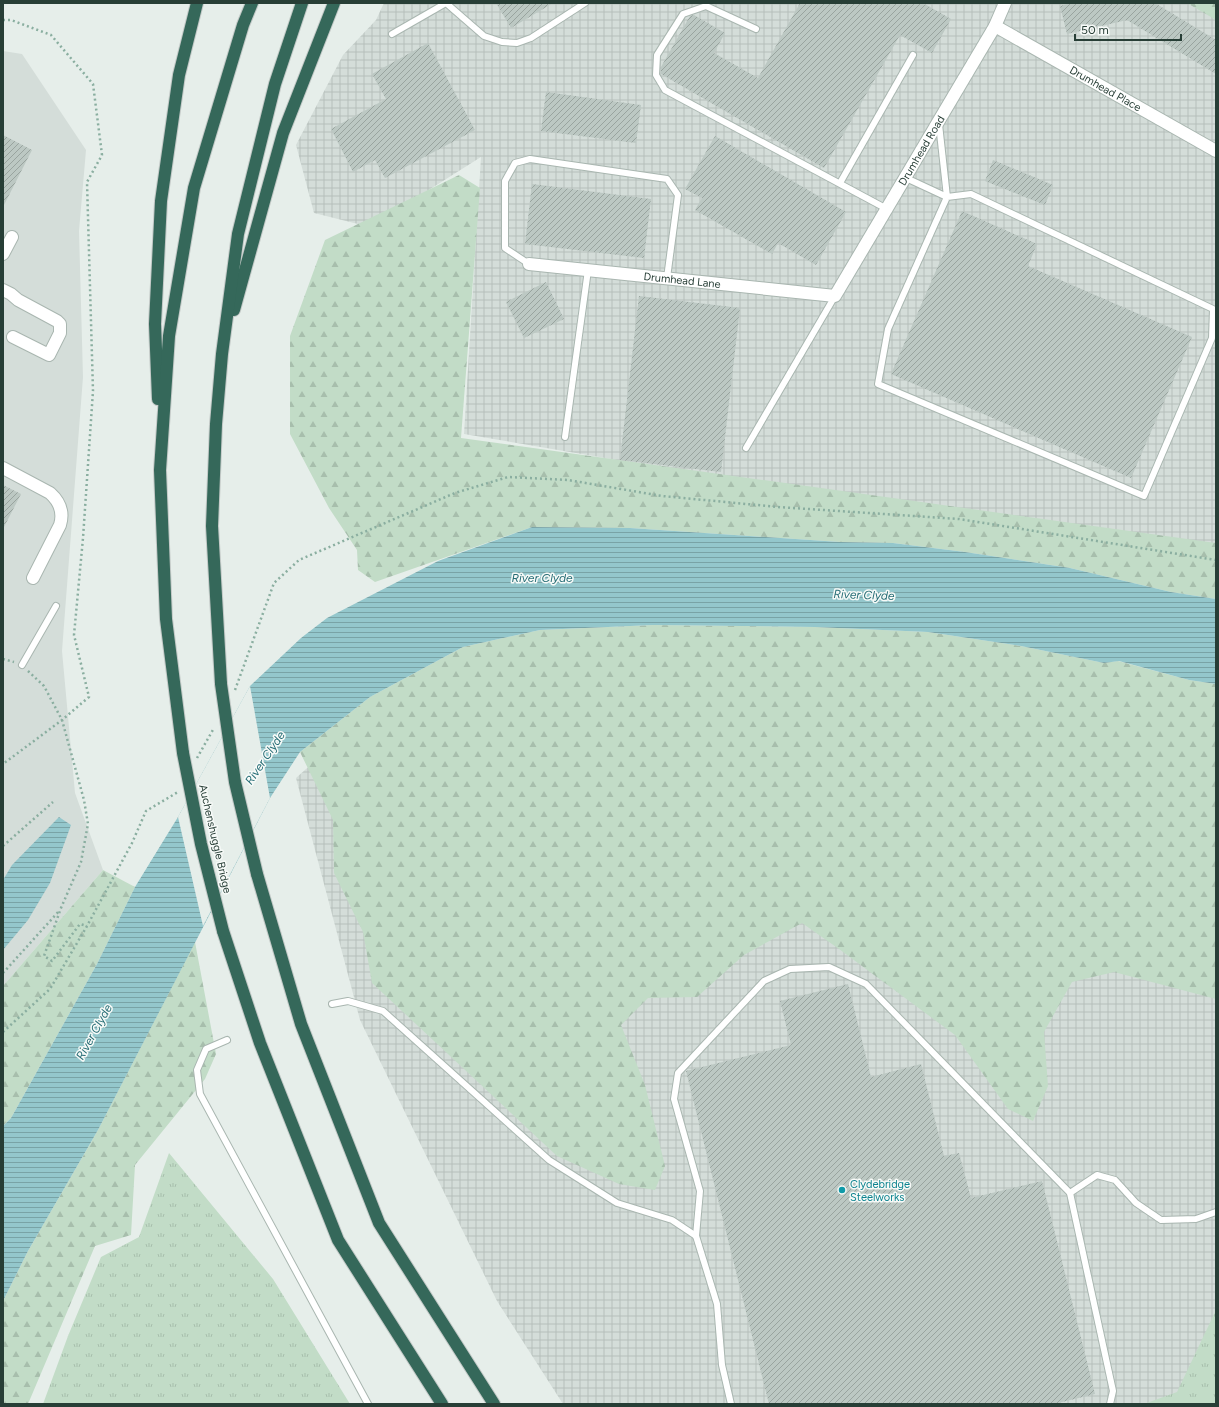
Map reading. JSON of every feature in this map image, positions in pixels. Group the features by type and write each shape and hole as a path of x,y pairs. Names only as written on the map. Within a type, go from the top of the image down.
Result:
{"highway":[{"path":"160,470 155,324 161,202 179,75 197,3"},
{"path":"160,470 169,336 194,188 243,25 252,3"},
{"path":"302,3 275,84 238,234 222,354 216,424 212,526 221,684 235,782 257,874 301,1024 379,1223 494,1404"},
{"path":"222,354 283,133 334,3"},
{"name":"Auchenshuggle Bridge","path":"160,470 166,619 183,753 201,844 224,932 260,1043 338,1240 442,1404"}],"street":[{"name":"Drumhead Road","path":"835,296 995,26 1005,3"},
{"name":"Drumhead Place","path":"995,26 1216,151"},
{"path":"3,254 12,236"},
{"name":"Drumhead Lane","path":"529,264 835,296"},
{"path":"3,290 18,300 57,321 61,328 49,355 13,337"},
{"path":"3,468 50,494 60,505 62,519 60,525 33,578"}],"lane":[{"path":"392,34 446,3 484,36 502,42 517,43 532,38 585,3"},
{"path":"756,29 706,6 683,14 657,55 656,75 665,90 887,209"},
{"path":"840,183 913,55"},
{"path":"906,178 947,197 971,194 1213,309 1212,338 1144,496 878,384 888,329 947,197 938,122"},
{"path":"529,264 505,248 505,181 515,163 530,159 667,179 678,195 667,278"},
{"path":"565,437 588,270"},
{"path":"746,448 835,296"},
{"path":"22,665 56,606"},
{"path":"731,1404 722,1365 717,1304 696,1236 700,1191 674,1099 678,1073 764,981 790,969 829,968 866,984 1070,1192 1113,1391 1110,1404"},
{"path":"332,1004 348,1001 383,1012 549,1160 617,1203 672,1220 696,1236"},
{"path":"227,1040 206,1049 197,1070 200,1094 368,1404"},
{"path":"1070,1192 1097,1175 1115,1180 1136,1203 1161,1220 1196,1218 1216,1212"}],"path":[{"path":"3,20 11,20 51,35 93,84 102,155 87,182 93,391 83,538 74,635 89,697 62,720 3,764"},
{"path":"233,695 274,583 299,560 455,493 508,477 568,480 662,496 778,507 959,520 1216,560"},
{"path":"3,659 22,665 44,686 62,720 84,800 88,824 81,862 61,908 44,956 52,961 80,924 87,926"},
{"path":"196,761 218,722"},
{"path":"3,1032 50,989 87,926 132,843 146,811 178,794 181,787"},
{"path":"3,846 53,802"},
{"path":"3,973 61,908"}],"shaded area":[{"path":"384,3 1216,3 1216,544 740,481 464,434 481,157 370,227 314,213 296,145 343,55 376,20"},
{"path":"3,51 22,54 86,150 79,231 83,377 62,651 75,793 103,870 3,986"},
{"path":"1216,692 1216,1404 563,1404 497,1301 360,1020 296,778 375,707"}],"green space":[{"path":"1187,3 1216,3 1216,20"},
{"path":"459,175 480,188 461,438 1216,543 1216,599 1171,592 1070,568 893,543 840,542 630,528 532,527 375,582 358,570 357,550 329,508 290,434 290,336 325,240"},
{"path":"653,625 815,627 928,632 1021,646 1104,663 1118,661 1189,680 1216,684 1216,999 1114,972 1072,982 1044,1032 1048,1086 1033,1121 1008,1109 955,1035 802,923 744,955 697,997 648,998 621,1025 645,1085 665,1166 655,1190 619,1184 557,1156 372,983 363,932 334,873 333,820 300,752 370,697 463,647 540,630"},
{"path":"103,870 135,887 97,964 11,1118 3,1126 3,986"},
{"path":"195,942 216,1054 205,1079 135,1165 131,1235 95,1246 28,1404 3,1404 3,1301 28,1251 98,1130"},
{"path":"169,1153 273,1279 350,1404 43,1404 68,1336 101,1257 139,1237"},
{"path":"1216,1310 1216,1404 1144,1404 1177,1392"}],"water":[{"name":"River Clyde","path":"532,527 630,528 840,542 893,543 1070,568 1171,592 1216,599 1216,684 1189,680 1119,661 1104,663 1021,646 928,632 815,627 653,625 540,630 463,647 370,697 300,752 270,798 98,1130 28,1251 3,1301 3,1126 11,1118 97,964 135,887 178,817 250,686 301,638 327,618 438,561"},
{"path":"59,817 71,825 50,883 28,920 3,950 3,880 12,865"}],"pier":[{"path":"250,686 270,798 203,926 178,817"}],"building":[{"path":"496,3 553,3 511,28"},
{"path":"800,3 923,3 951,19 932,53 900,35 824,168 661,74 661,67 690,16 694,15 725,33 714,53 758,78"},
{"path":"1071,3 1155,3 1216,40 1216,74 1127,20 1067,34 1060,6"},
{"path":"428,43 475,130 385,178 375,160 353,172 331,129 386,99 372,74"},
{"path":"546,92 641,105 636,143 541,131"},
{"path":"3,135 32,150 3,207"},
{"path":"715,136 846,212 816,265 778,243 772,254 695,210 702,198 685,189"},
{"path":"993,160 1053,185 1045,205 985,181"},
{"path":"532,184 651,199 644,258 525,244"},
{"path":"962,211 1037,244 1028,266 1192,337 1131,478 891,374"},
{"path":"546,282 564,319 524,338 506,302"},
{"path":"639,296 740,308 721,472 620,460"},
{"path":"3,485 21,494 3,529"},
{"name":"Clydebridge Steelworks","path":"848,984 871,1077 921,1064 944,1156 959,1153 971,1198 1042,1181 1095,1394 1054,1404 769,1404 686,1071 791,1045 780,1001"}],"place":[{"name":"Clydebridge Steelworks","path":"842,1190"}]}
